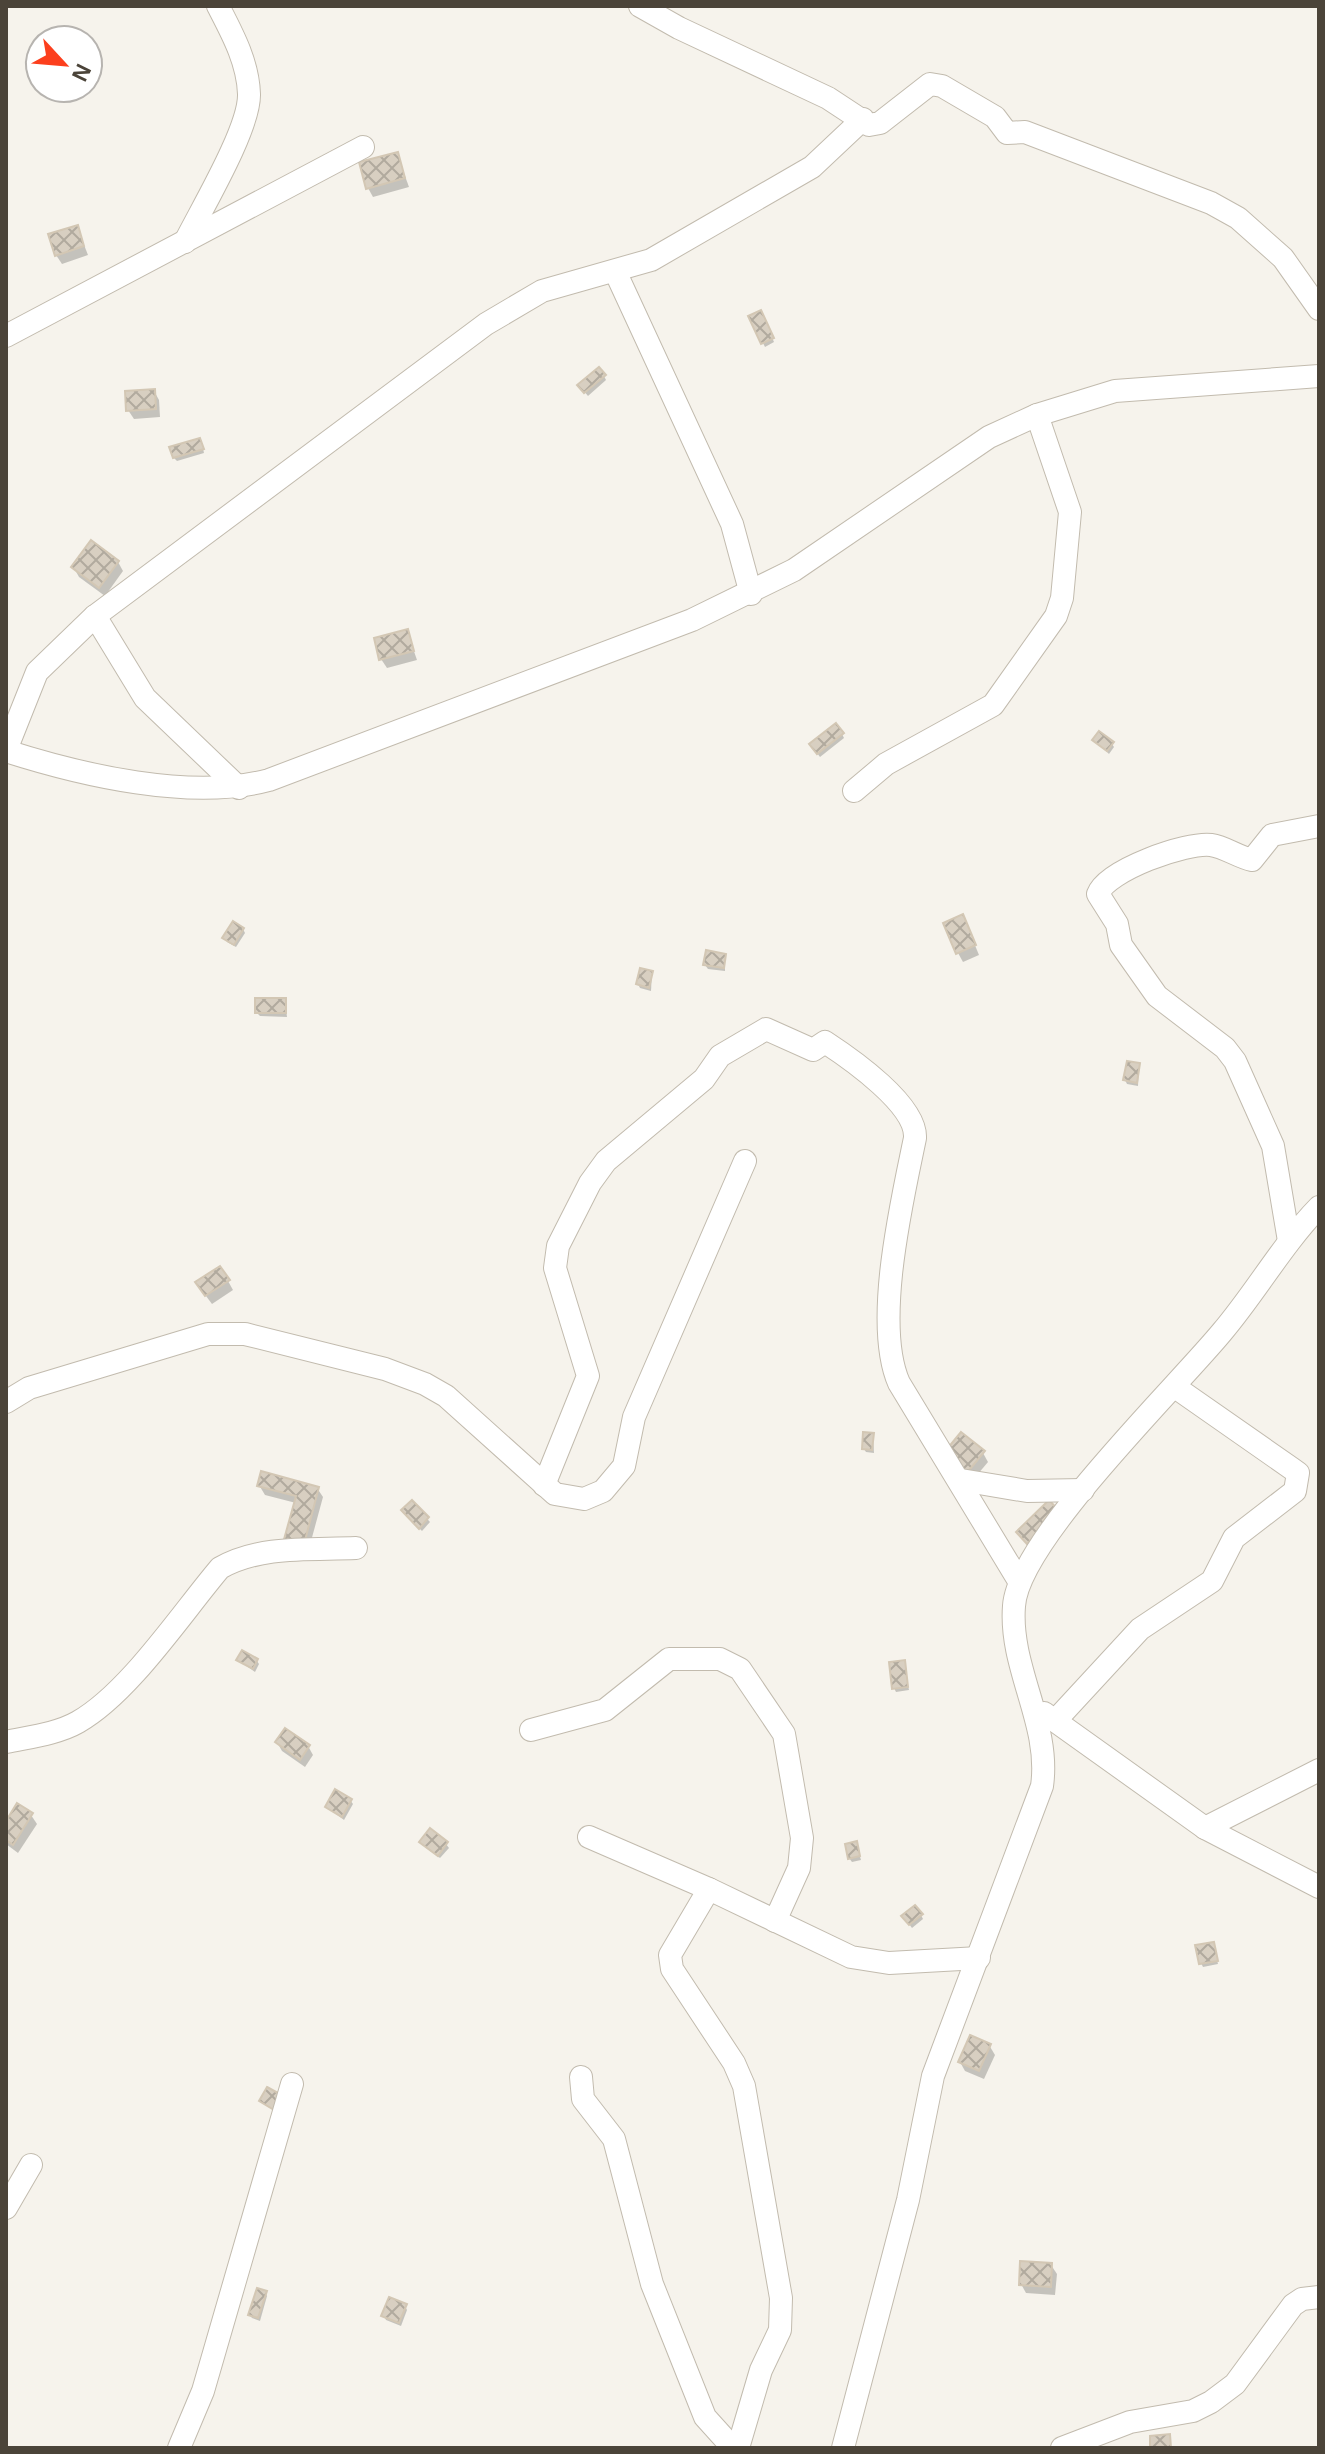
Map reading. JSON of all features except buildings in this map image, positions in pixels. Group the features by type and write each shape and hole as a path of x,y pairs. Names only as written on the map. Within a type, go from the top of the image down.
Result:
{"street":[{"path":"185,242 248,107 247,75 239,48 218,6"},
{"path":"640,6 679,28 828,98 875,126 930,84 942,86 995,117 1007,133 1025,132 1211,203 1238,218 1283,258 1319,309"},
{"path":"863,119 825,157 799,175 651,260 575,279 514,305 95,616 37,672 6,750 87,775 239,788 269,780 692,620 751,594 794,570 989,437 1037,415 1115,391 1319,376"},
{"path":"6,336 363,147"},
{"path":"615,271 732,524 751,594"},
{"path":"854,791 886,764 993,705 1060,607 1070,512 1037,415"},
{"path":"95,616 145,698 239,788"},
{"path":"1289,1241 1273,1146 1235,1061 1225,1048 1157,996 1121,945 1117,924 1098,894 1106,883 1173,849 1212,845 1252,860 1272,835 1319,826"},
{"path":"544,1485 588,1376 555,1268 558,1246 590,1183 606,1161 704,1079 720,1056 766,1029 813,1050 825,1042 868,1071 913,1122 915,1138 892,1255 891,1357 899,1383 961,1480 1019,1581"},
{"path":"6,1402 29,1388 208,1334 245,1334 385,1369 425,1384 446,1396 544,1485 568,1499 584,1499 603,1491 624,1466 634,1417 745,1161"},
{"path":"843,2448 908,2200 933,2076 1042,1786 1044,1748 1015,1633 1014,1606 1019,1581 1032,1557 1083,1490 1249,1299 1289,1241 1319,1207"},
{"path":"1055,1721 1140,1629 1212,1581 1234,1538 1295,1491 1299,1483 1298,1473 1175,1387"},
{"path":"961,1480 1027,1491 1083,1490"},
{"path":"6,1742 76,1724 93,1712 117,1692 220,1568 236,1559 253,1552 356,1548"},
{"path":"531,1730 605,1710 669,1659 720,1659 740,1669 784,1734 802,1838 799,1868 775,1921"},
{"path":"1033,1706 1205,1828 1319,1887"},
{"path":"1205,1828 1319,1770"},
{"path":"589,1837 709,1889 851,1957 869,1962 979,1958"},
{"path":"581,2077 583,2099 614,2139 652,2284 705,2417 736,2448 761,2370 780,2330 781,2298 744,2086 734,2063 672,1969 670,1955 709,1889"},
{"path":"179,2448 203,2391 292,2084"},
{"path":"6,2208 31,2165"},
{"path":"1062,2448 1130,2422 1193,2411 1211,2402 1235,2384 1293,2305 1302,2299 1319,2297"}]}
